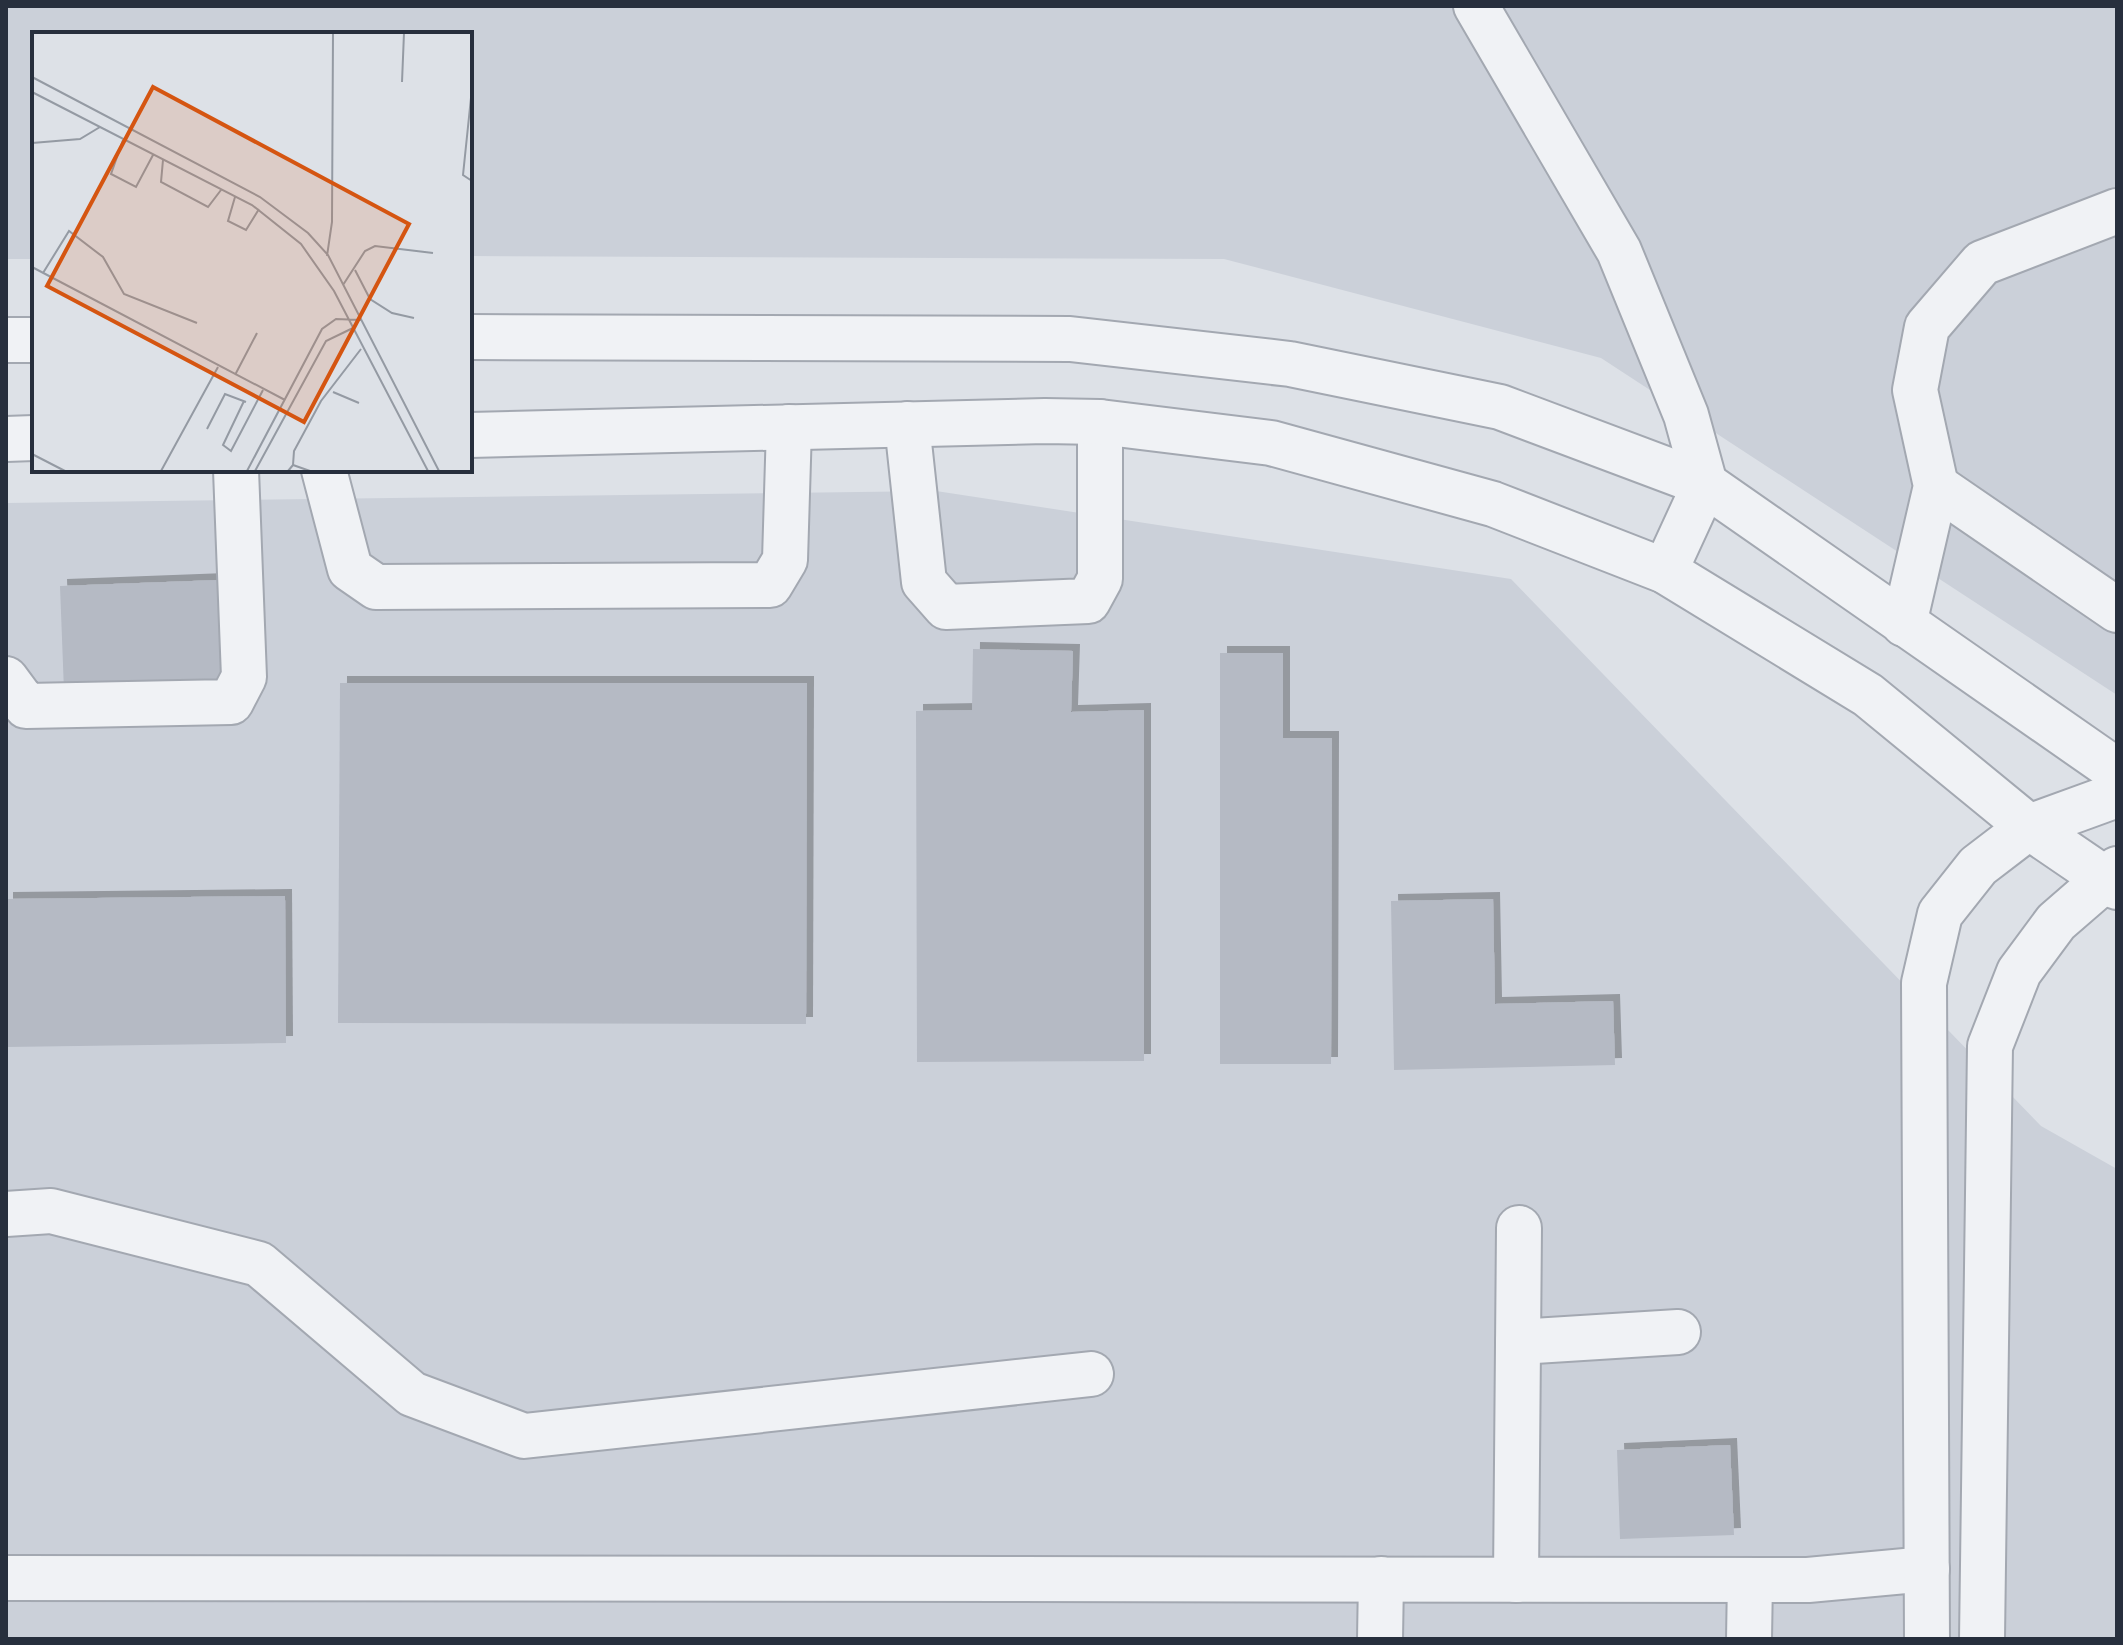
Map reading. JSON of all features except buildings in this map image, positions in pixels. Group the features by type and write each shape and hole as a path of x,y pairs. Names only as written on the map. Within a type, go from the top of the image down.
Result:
{"street":[{"path":"1476,6 1619,251 1686,415 1705,484 1665,571"},
{"path":"1904,624 1936,486 1915,390 1927,327 1982,263 2117,211"},
{"path":"472,337 1070,339 1274,362 1500,407 1705,484 2117,771"},
{"path":"6,340 32,340"},
{"path":"907,424 924,582 946,607 1088,601 1100,579 1100,422"},
{"path":"472,435 1100,422 1271,443 1493,504 1665,571 1868,695 2029,827 2113,878 2056,922 2019,972 1990,1046 1982,1639"},
{"path":"325,472 350,569 376,587 770,585 785,560 789,427"},
{"path":"6,439 32,438"},
{"path":"6,679 26,706 231,702 244,677 236,472"},
{"path":"1936,486 2117,610"},
{"path":"1927,1639 1924,983 1940,914 1978,866 2029,827 2117,795"},
{"path":"6,1214 51,1211 259,1264 412,1394 524,1436 1091,1374"},
{"path":"1516,1580 1519,1228"},
{"path":"1518,1342 1678,1332"},
{"path":"6,1578 1808,1580 1927,1569"},
{"path":"1380,1639 1381,1579"},
{"path":"1749,1639 1750,1580"}],"shaded area":[{"path":"6,6 2117,6 2117,695 1601,358 1224,259 472,256 472,32 32,32 32,259 6,259"},
{"path":"936,491 1511,579 2041,1126 2117,1169 2117,1639 6,1639 6,503"}]}
